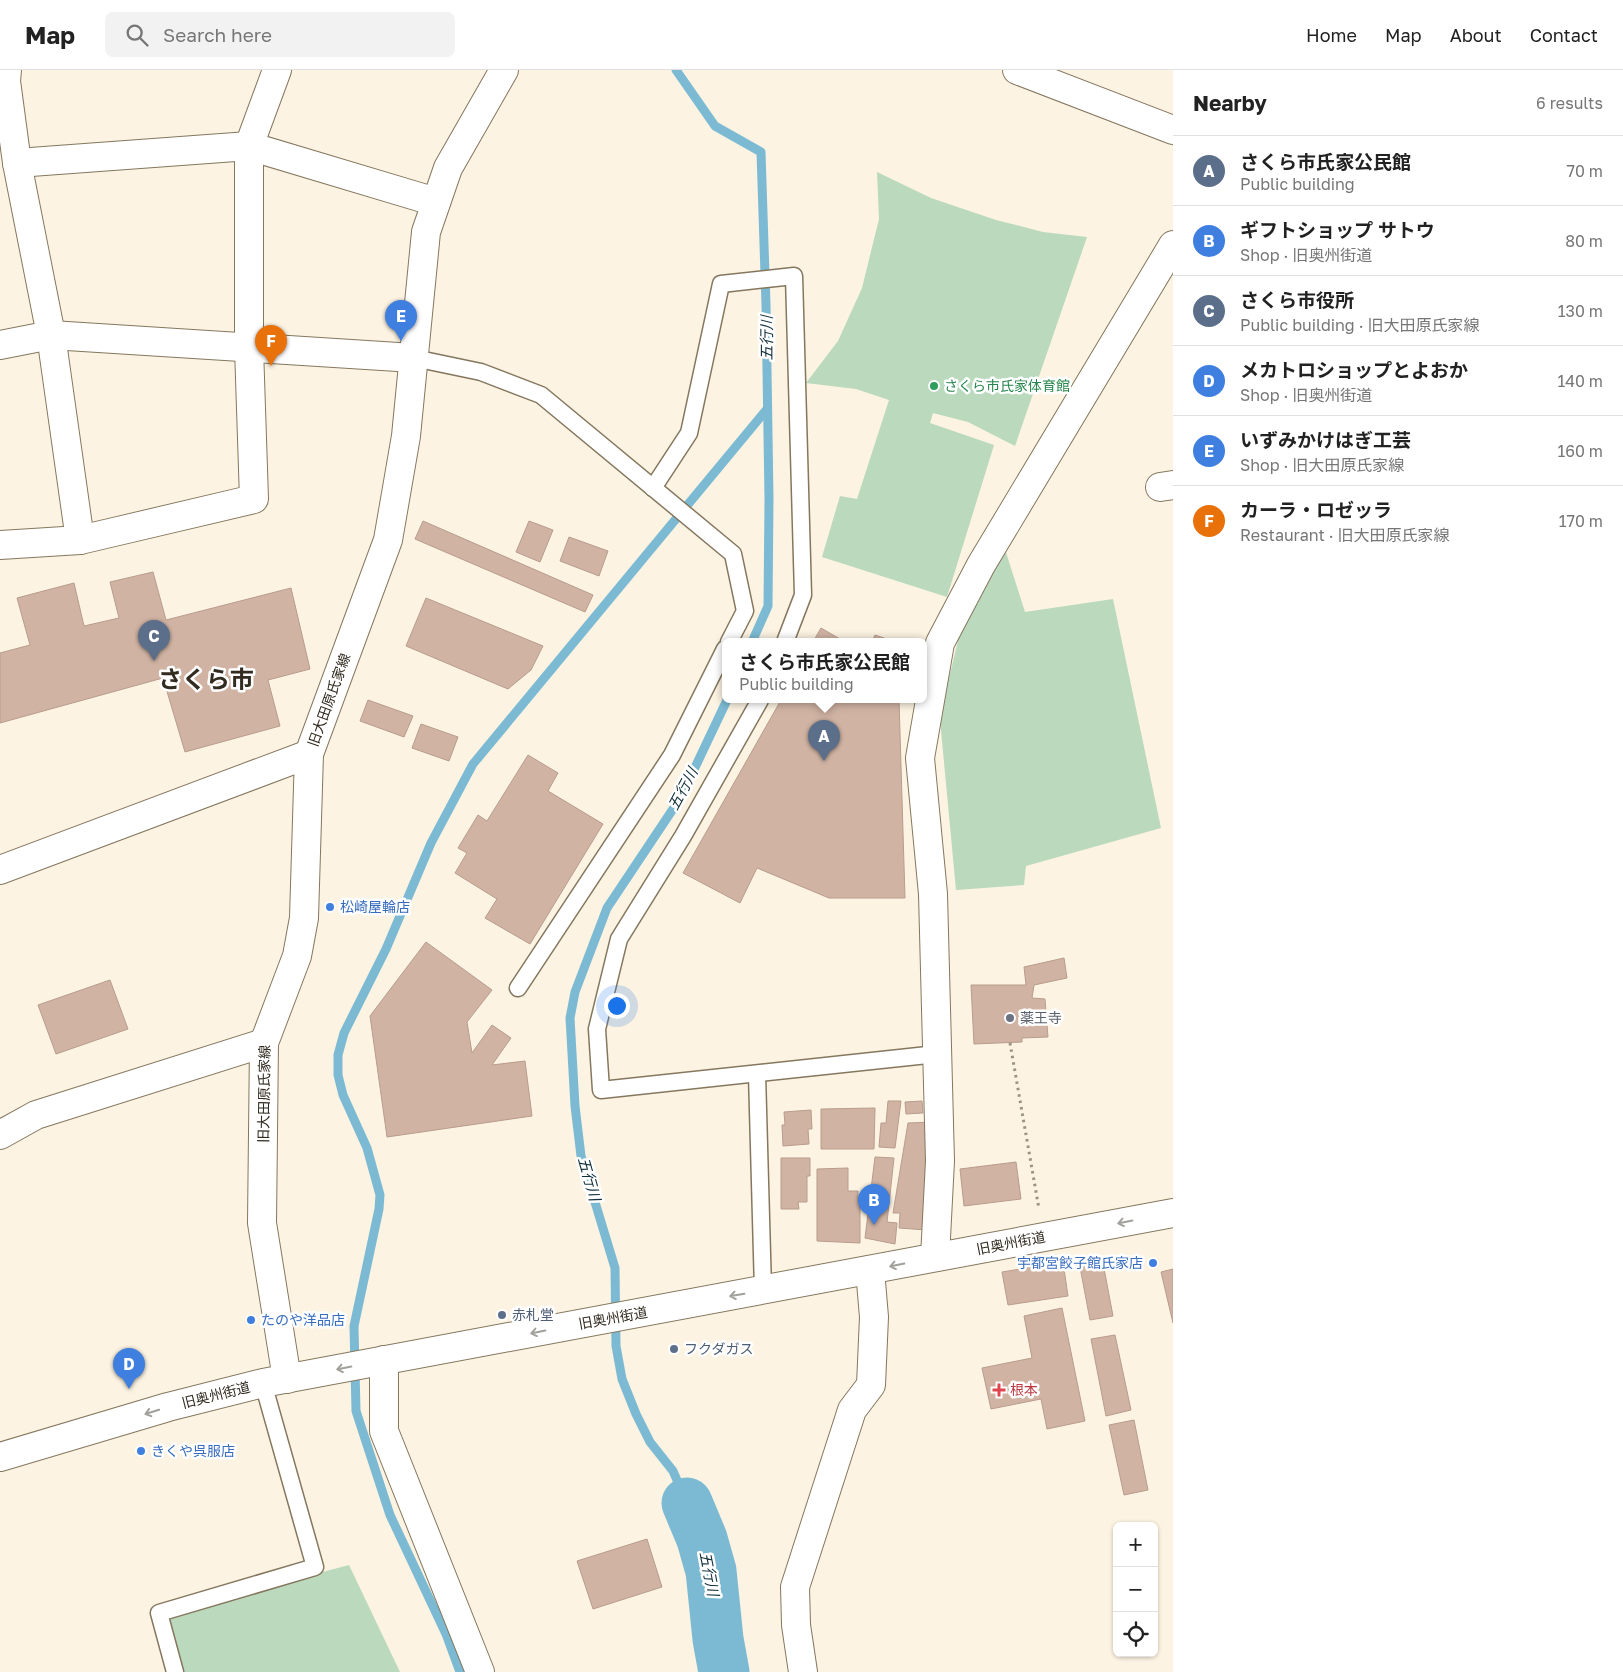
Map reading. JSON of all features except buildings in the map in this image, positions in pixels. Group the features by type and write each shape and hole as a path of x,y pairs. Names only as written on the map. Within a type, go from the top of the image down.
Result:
{"street":[{"path":"7,70 6,81 17,163 51,335 80,540"},
{"path":"0,545 80,540 254,499 249,348 249,146 277,70"},
{"name":"旧大田原氏家線","path":"275,1381 262,1223 264,1043 297,956 304,918 309,754 388,540 406,436 426,232 448,168 504,70"},
{"path":"1017,70 1173,130"},
{"path":"17,163 249,146 436,202"},
{"path":"935,1258 940,1161 933,894 920,758 940,643 980,565 1173,245"},
{"path":"0,344 51,335 414,358"},
{"path":"0,870 309,754"},
{"path":"0,1135 36,1116 264,1043"},
{"name":"旧奥州街道","path":"0,1457 168,1407 275,1381 1173,1213"},
{"path":"803,1672 796,1625 795,1587 852,1410 871,1385 874,1317 870,1270"},
{"path":"384,1360 384,1431 480,1672"}],"lane":[{"path":"653,488 689,433 721,284 794,276 803,595 787,638"},
{"path":"414,358 481,372 541,394 733,554 744,611 731,638"},
{"path":"518,988 672,755 722,655"},
{"path":"758,703 684,836 619,939 597,1029 601,1090 937,1054"},
{"path":"757,1074 763,1290"},
{"path":"175,1672 159,1614 315,1567 275,1381"}],"path":[{"path":"1010,1043 1040,1215"}],"green space":[{"name":"さくら市氏家体育館","path":"877,172 931,198 996,220 1043,232 1087,237 1015,446 968,422 933,413 930,423 994,445 947,597 822,557 840,496 857,499 889,400 856,389 806,383 838,341 862,288 879,219"},
{"path":"1003,543 1025,612 1113,599 1161,828 1026,866 1024,885 956,890 939,709 951,670 964,615"},
{"path":"349,1565 400,1672 181,1672 167,1619 244,1593"}],"waterway":[{"name":"五行川","path":"676,70 715,126 761,152 769,499 768,606 754,638"},
{"path":"460,1672 446,1634 390,1515 356,1411 354,1326 379,1209 380,1195 367,1148 343,1095 338,1075 338,1055 344,1033 386,949 431,843 473,764 767,409"},
{"name":"五行川","path":"687,1503 673,1471 650,1442 622,1379 616,1346 615,1268 581,1156 575,1106 570,1018 575,992 607,908 681,797 726,703"},
{"name":"五行川","path":"687,1503 702,1539 711,1571 718,1639 724,1672"}],"place":[{"name":"いずみかけはぎ工芸","path":"401,341"},
{"name":"カーラ・ロゼッラ","path":"271,366"},
{"name":"さくら市氏家体育館","path":"934,386"},
{"name":"さくら市役所","path":"154,661"},
{"name":"さくら市氏家公民館","path":"824,761"},
{"name":"松崎屋輪店","path":"330,907"},
{"name":"薬王寺","path":"1010,1018"},
{"name":"ギフトショップ サトウ","path":"874,1225"},
{"name":"宇都宮餃子館氏家店","path":"1153,1263"},
{"name":"赤札堂","path":"502,1315"},
{"name":"たのや洋品店","path":"251,1320"},
{"name":"フクダガス","path":"674,1349"},
{"name":"メカトロショップとよおか","path":"129,1389"},
{"name":"根本","path":"999,1390"},
{"name":"きくや呉服店","path":"141,1451"}],"district":[{"name":"さくら市","path":"206,680"}]}
